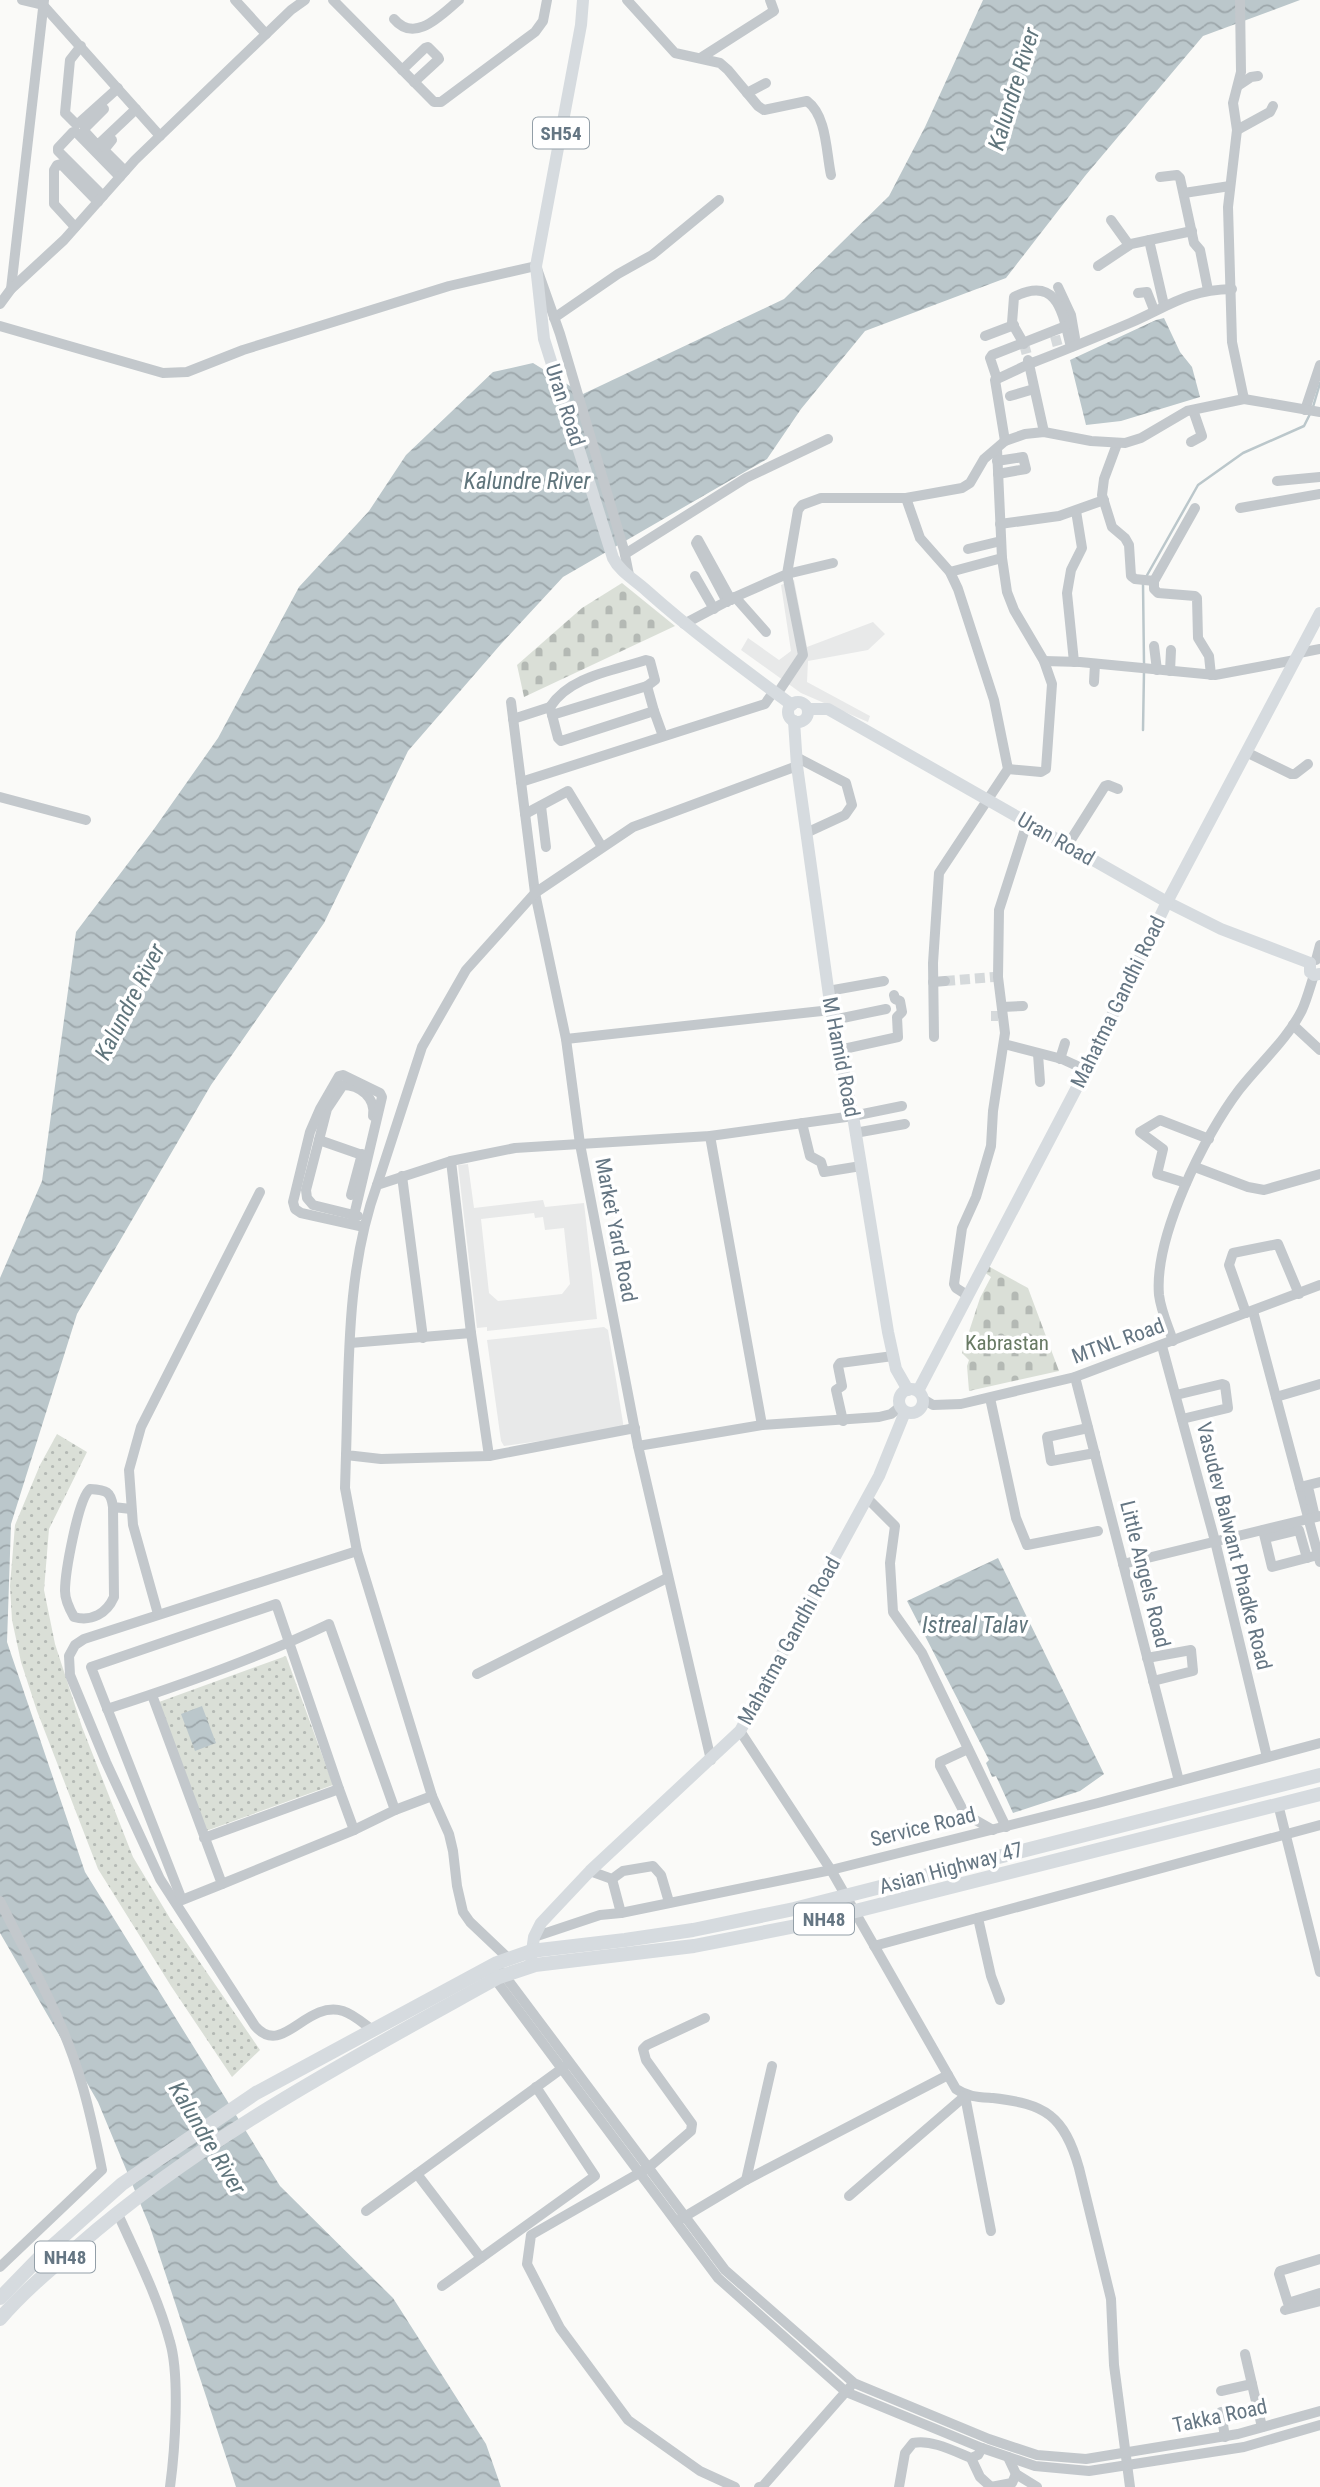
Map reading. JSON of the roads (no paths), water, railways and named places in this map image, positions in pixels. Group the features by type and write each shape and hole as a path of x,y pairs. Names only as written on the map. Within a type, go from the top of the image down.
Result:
{"highway":[{"name":"Asian Highway 47","path":"498,1969 532,1944 625,1940 704,1928 794,1909 1320,1775"},
{"name":"Asian Highway 47","path":"498,1969 694,1946 796,1926 1320,1794"},
{"name":"NH48","path":"0,2298 40,2257 122,2184 256,2093 371,2029 498,1969"},
{"name":"NH48","path":"0,2319 30,2288 133,2200 266,2108 498,1969"}],"main road":[{"name":"Uran Road","path":"583,0 581,25 536,266 544,339 621,554 619,568 684,624 792,705 803,703 808,709 828,709 1167,902 1221,929 1317,969"},
{"name":"Mahatma Gandhi Road","path":"532,1944 541,1923 590,1871 740,1731 879,1476 902,1410 900,1397 916,1393 1086,1070 1167,902 1320,613"},
{"path":"792,705 789,715 794,721 805,719 808,709"},
{"name":"M Hamid Road","path":"794,721 796,762 828,991 853,1116 893,1356 896,1370 916,1393"},
{"path":"902,1410 913,1413 920,1410 916,1393"},
{"path":"531,1966 532,1944"}],"street":[{"path":"22,0 45,2 160,136"},
{"path":"235,0 266,34"},
{"path":"0,304 11,289 75,227 122,174 266,34 287,6 305,0"},
{"path":"333,0 418,79 434,102 441,102 535,32 543,21 547,0"},
{"path":"394,19 408,29 418,29 433,21 459,0"},
{"path":"627,0 675,53 720,63 764,110 807,101 815,106 820,116 831,175"},
{"path":"702,57 774,10 770,0"},
{"path":"1240,0 1241,72 1233,103 1237,130 1236,157 1230,186 1229,240 1233,354 1244,400"},
{"path":"11,289 45,2"},
{"path":"81,46 71,60 65,113 75,122 79,122 119,90"},
{"path":"406,67 428,47 439,59 418,79"},
{"path":"1239,85 1258,76"},
{"path":"747,93 766,83"},
{"path":"119,90 85,128 96,144 138,111"},
{"path":"1237,130 1270,112 1273,106"},
{"path":"122,174 104,148 138,111"},
{"path":"100,199 58,151 73,132 122,174"},
{"path":"75,227 54,204 57,165 61,164 100,199"},
{"path":"1160,177 1177,175 1180,178 1194,243 1200,250 1208,290"},
{"path":"1184,193 1230,186"},
{"path":"554,318 618,274 652,255 719,200"},
{"path":"1111,220 1129,245"},
{"path":"1098,265 1129,245 1192,231"},
{"path":"1149,240 1164,304"},
{"path":"0,327 174,374 449,286 536,266"},
{"name":"Uran Road","path":"536,266 560,334 621,554"},
{"path":"1005,441 994,385 997,379 1062,340 1071,315 1058,286"},
{"path":"997,379 990,358 992,355 1023,344 1062,340 1132,322 1164,304 1208,290 1232,289"},
{"path":"1023,344 1012,318 1015,311 1014,297 1037,291 1047,291 1058,301 1062,340"},
{"path":"1138,293 1147,292 1154,310"},
{"path":"985,336 1014,325"},
{"path":"1028,362 1044,432"},
{"path":"1305,410 1320,365"},
{"path":"1010,396 1034,389"},
{"path":"521,782 765,704 803,655 787,574 798,510 802,505 821,498 906,498 967,486 979,465 1005,441 1025,434 1044,432 1073,439 1117,444 1141,438 1178,415 1244,400 1319,412"},
{"path":"1191,442 1202,436 1193,410"},
{"path":"621,554 746,478 828,439"},
{"path":"1117,444 1104,480 1102,495 1112,527 1129,545 1131,576 1153,581"},
{"path":"997,449 1002,558 1007,592 1014,610 1044,661 1053,689 1046,769 1041,772 1008,769"},
{"path":"998,461 1023,457 1026,469 998,474"},
{"path":"1277,481 1320,477"},
{"path":"1240,508 1320,494"},
{"path":"906,498 920,538 950,572 958,589 994,700 1008,769 939,873 933,982 934,1037"},
{"path":"1000,524 1059,516 1104,500"},
{"path":"1195,508 1153,581 1154,589 1158,593 1197,598 1198,638 1209,656 1211,675"},
{"path":"1073,662 1067,593 1071,570 1082,548 1076,511"},
{"path":"731,600 698,540 696,543 731,600 766,632"},
{"path":"968,549 1001,541"},
{"path":"950,572 1002,558"},
{"path":"684,624 787,574 833,563"},
{"path":"695,576 714,609"},
{"path":"1147,669 1154,646"},
{"path":"1044,661 1211,675 1320,649"},
{"path":"1170,671 1171,650"},
{"path":"513,719 551,711 647,686 655,680 650,661 646,660 571,684 558,695 551,711 561,741 654,711"},
{"path":"1094,682 1095,664"},
{"path":"647,686 663,736"},
{"name":"Market Yard Road","path":"511,702 535,893 566,1039 580,1144 638,1446 711,1760"},
{"path":"1246,752 1291,775 1308,764"},
{"path":"806,833 845,815 852,805 846,783 796,762 633,827 535,893 466,970 422,1047 364,1222 356,1271 350,1343 345,1488 357,1552 432,1796 449,1834 463,1912 498,1969 565,2066 680,2219 746,2180 947,2075"},
{"path":"1067,846 1105,786 1118,789"},
{"path":"525,814 568,791 602,847"},
{"path":"0,797 86,820"},
{"path":"541,806 545,847"},
{"path":"967,1295 954,1284 961,1235 992,1146 996,1089 1004,1044 996,977 999,910 1027,823"},
{"path":"1173,1341 1161,1305 1159,1283 1171,1221 1186,1183 1238,1092 1293,1025 1317,969 1320,945"},
{"path":"828,991 884,981"},
{"path":"933,982 945,981"},
{"path":"839,1050 898,1037 897,1017 902,1012 900,1002 894,995"},
{"path":"1001,1013 1023,1006"},
{"path":"566,1039 886,1009"},
{"path":"1293,1025 1320,1050"},
{"path":"1060,1059 1065,1043"},
{"path":"1004,1044 1060,1059 1086,1070"},
{"path":"1038,1054 1040,1082"},
{"path":"353,1220 382,1097 380,1093 343,1075 339,1076 310,1132 293,1202 295,1209 301,1213 364,1222"},
{"path":"351,1195 374,1111 369,1097 357,1088 343,1085 335,1093 327,1109 306,1190 307,1198 313,1205 353,1220"},
{"path":"377,1185 451,1161 515,1148 710,1136 853,1116 902,1106"},
{"path":"1186,1183 1157,1174 1163,1149 1140,1132 1160,1120 1209,1139"},
{"path":"802,1123 810,1156 821,1162 824,1172 861,1166"},
{"path":"855,1132 905,1124"},
{"path":"710,1136 762,1425"},
{"path":"319,1140 362,1155"},
{"path":"451,1161 471,1333 489,1456"},
{"path":"1195,1167 1248,1187 1264,1190 1320,1174"},
{"path":"402,1177 423,1338"},
{"path":"158,1614 133,1525 129,1470 141,1427 260,1192"},
{"path":"1266,1534 1272,1567 1307,1558 1319,1558 1308,1487 1250,1312 1229,1265 1230,1256 1233,1253 1278,1244 1298,1294"},
{"name":"MTNL Road","path":"916,1393 933,1405 961,1404 1075,1377 1320,1285"},
{"path":"350,1343 471,1333"},
{"name":"Vasudev Balwant Phadke Road","path":"1162,1346 1215,1541 1268,1757"},
{"path":"843,1420 836,1390 842,1386 838,1366 840,1363 893,1356"},
{"name":"Little Angels Road","path":"1075,1377 1178,1780"},
{"path":"1276,1397 1320,1384"},
{"path":"1176,1395 1225,1385 1228,1408 1182,1419"},
{"path":"990,1398 1016,1518 1027,1545 1098,1531"},
{"path":"638,1446 762,1425 880,1417 902,1410"},
{"path":"346,1455 381,1459 489,1456 635,1428"},
{"path":"90,1489 107,1491 111,1495 113,1507 114,1597 110,1608 101,1614 84,1620 74,1617 64,1593 78,1513 85,1493 90,1489"},
{"path":"867,1498 895,1526 890,1563 893,1612 922,1653 1006,1827"},
{"path":"113,1507 131,1509"},
{"path":"1123,1564 1215,1541 1300,1530 1314,1515"},
{"path":"1266,1534 1314,1515"},
{"path":"1300,1530 1307,1558"},
{"path":"357,1552 83,1639 75,1645 69,1656 70,1675 106,1762 160,1879 261,2033 275,2037 282,2035 310,2015 335,2010 345,2011 371,2029"},
{"path":"477,1674 667,1578"},
{"path":"354,1830 276,1604 91,1667 182,1900 354,1830 432,1796"},
{"path":"107,1709 152,1695 289,1643 329,1624 395,1810"},
{"path":"1147,1658 1191,1650 1194,1671 1153,1681"},
{"path":"152,1695 222,1884"},
{"path":"740,1731 831,1870 956,2089 965,2095 1034,2105 1046,2111 1066,2132 1073,2147 1111,2299 1114,2365 1130,2487"},
{"name":"Service Road","path":"532,1944 600,1914 621,1913 831,1870 1006,1827 1320,1743"},
{"path":"968,1749 940,1762 940,1766 965,1814 993,1830"},
{"path":"204,1838 339,1789"},
{"path":"1278,1804 1320,1972"},
{"path":"874,1946 1320,1825"},
{"path":"612,1879 622,1871 653,1866 661,1875 669,1902"},
{"path":"590,1871 612,1879"},
{"path":"612,1879 621,1913"},
{"path":"0,1901 54,2010 81,2079 102,2170 0,2267"},
{"path":"978,1918 991,1976 1000,2000"},
{"path":"705,2018 643,2049 646,2060 692,2124 689,2134 643,2171 531,2235 527,2264 560,2328 628,2420 701,2471 735,2487"},
{"path":"366,2211 565,2066"},
{"path":"746,2180 772,2066"},
{"path":"443,2286 594,2176 536,2087"},
{"path":"849,2196 965,2095"},
{"path":"965,2095 991,2231"},
{"path":"417,2174 481,2258"},
{"path":"117,2212 143,2269 171,2344 175,2455 170,2487"},
{"name":"Takka Road","path":"680,2219 725,2270 854,2383 989,2440 1037,2455 1086,2459 1126,2454 1226,2437 1320,2411"},
{"name":"Takka Road","path":"680,2219 718,2278 846,2392 982,2448 1035,2466 1088,2471 1128,2466 1244,2447 1320,2425"},
{"path":"1287,2307 1280,2271 1320,2259"},
{"path":"1287,2307 1320,2293"},
{"path":"1287,2307 1320,2301"},
{"path":"1245,2354 1262,2427"},
{"path":"760,2487 854,2383"},
{"path":"1221,2391 1252,2384"},
{"path":"1221,2412 1226,2437"},
{"path":"899,2487 905,2453 913,2443 919,2442 940,2446 971,2458 980,2477 991,2487 1012,2483 1016,2474"},
{"path":"971,2458 978,2455 982,2448"},
{"path":"1008,2457 1016,2474 1037,2487"}],"water":[{"name":"Kalundre River","path":"983,0 1300,0 1203,36 1085,176 1006,278 865,331 801,409 767,459 563,577 408,751 324,923 211,1085 77,1314 11,1524 7,1642 85,1872 280,2186 393,2298 486,2444 501,2487 236,2487 150,2227 98,2102 0,1933 0,1278 42,1181 76,932 154,829 218,738 299,587 369,511 406,455 493,372 533,363 583,394 784,299 889,196 925,127"},
{"path":"1164,318 1180,352 1192,367 1200,397 1121,421 1086,425 1070,360"},
{"name":"Istreal Talav","path":"998,1558 1104,1774 1080,1791 1013,1813 996,1776 992,1777 986,1763 989,1760 907,1601"},
{"path":"202,1706 216,1743 195,1751 181,1714"}],"waterway":[{"path":"1313,407 1320,383"},
{"path":"1146,577 1198,485 1243,453 1304,426 1310,414"},
{"path":"1143,583 1144,664"},
{"path":"1143,730 1144,671"}],"tunnel":[{"path":"1055,336 1058,347"},
{"path":"1024,344 1028,359"},
{"path":"945,981 994,977"},
{"path":"991,1016 998,1016"}],"park label":[{"name":"Kabrastan","path":"1007,1343"}]}
